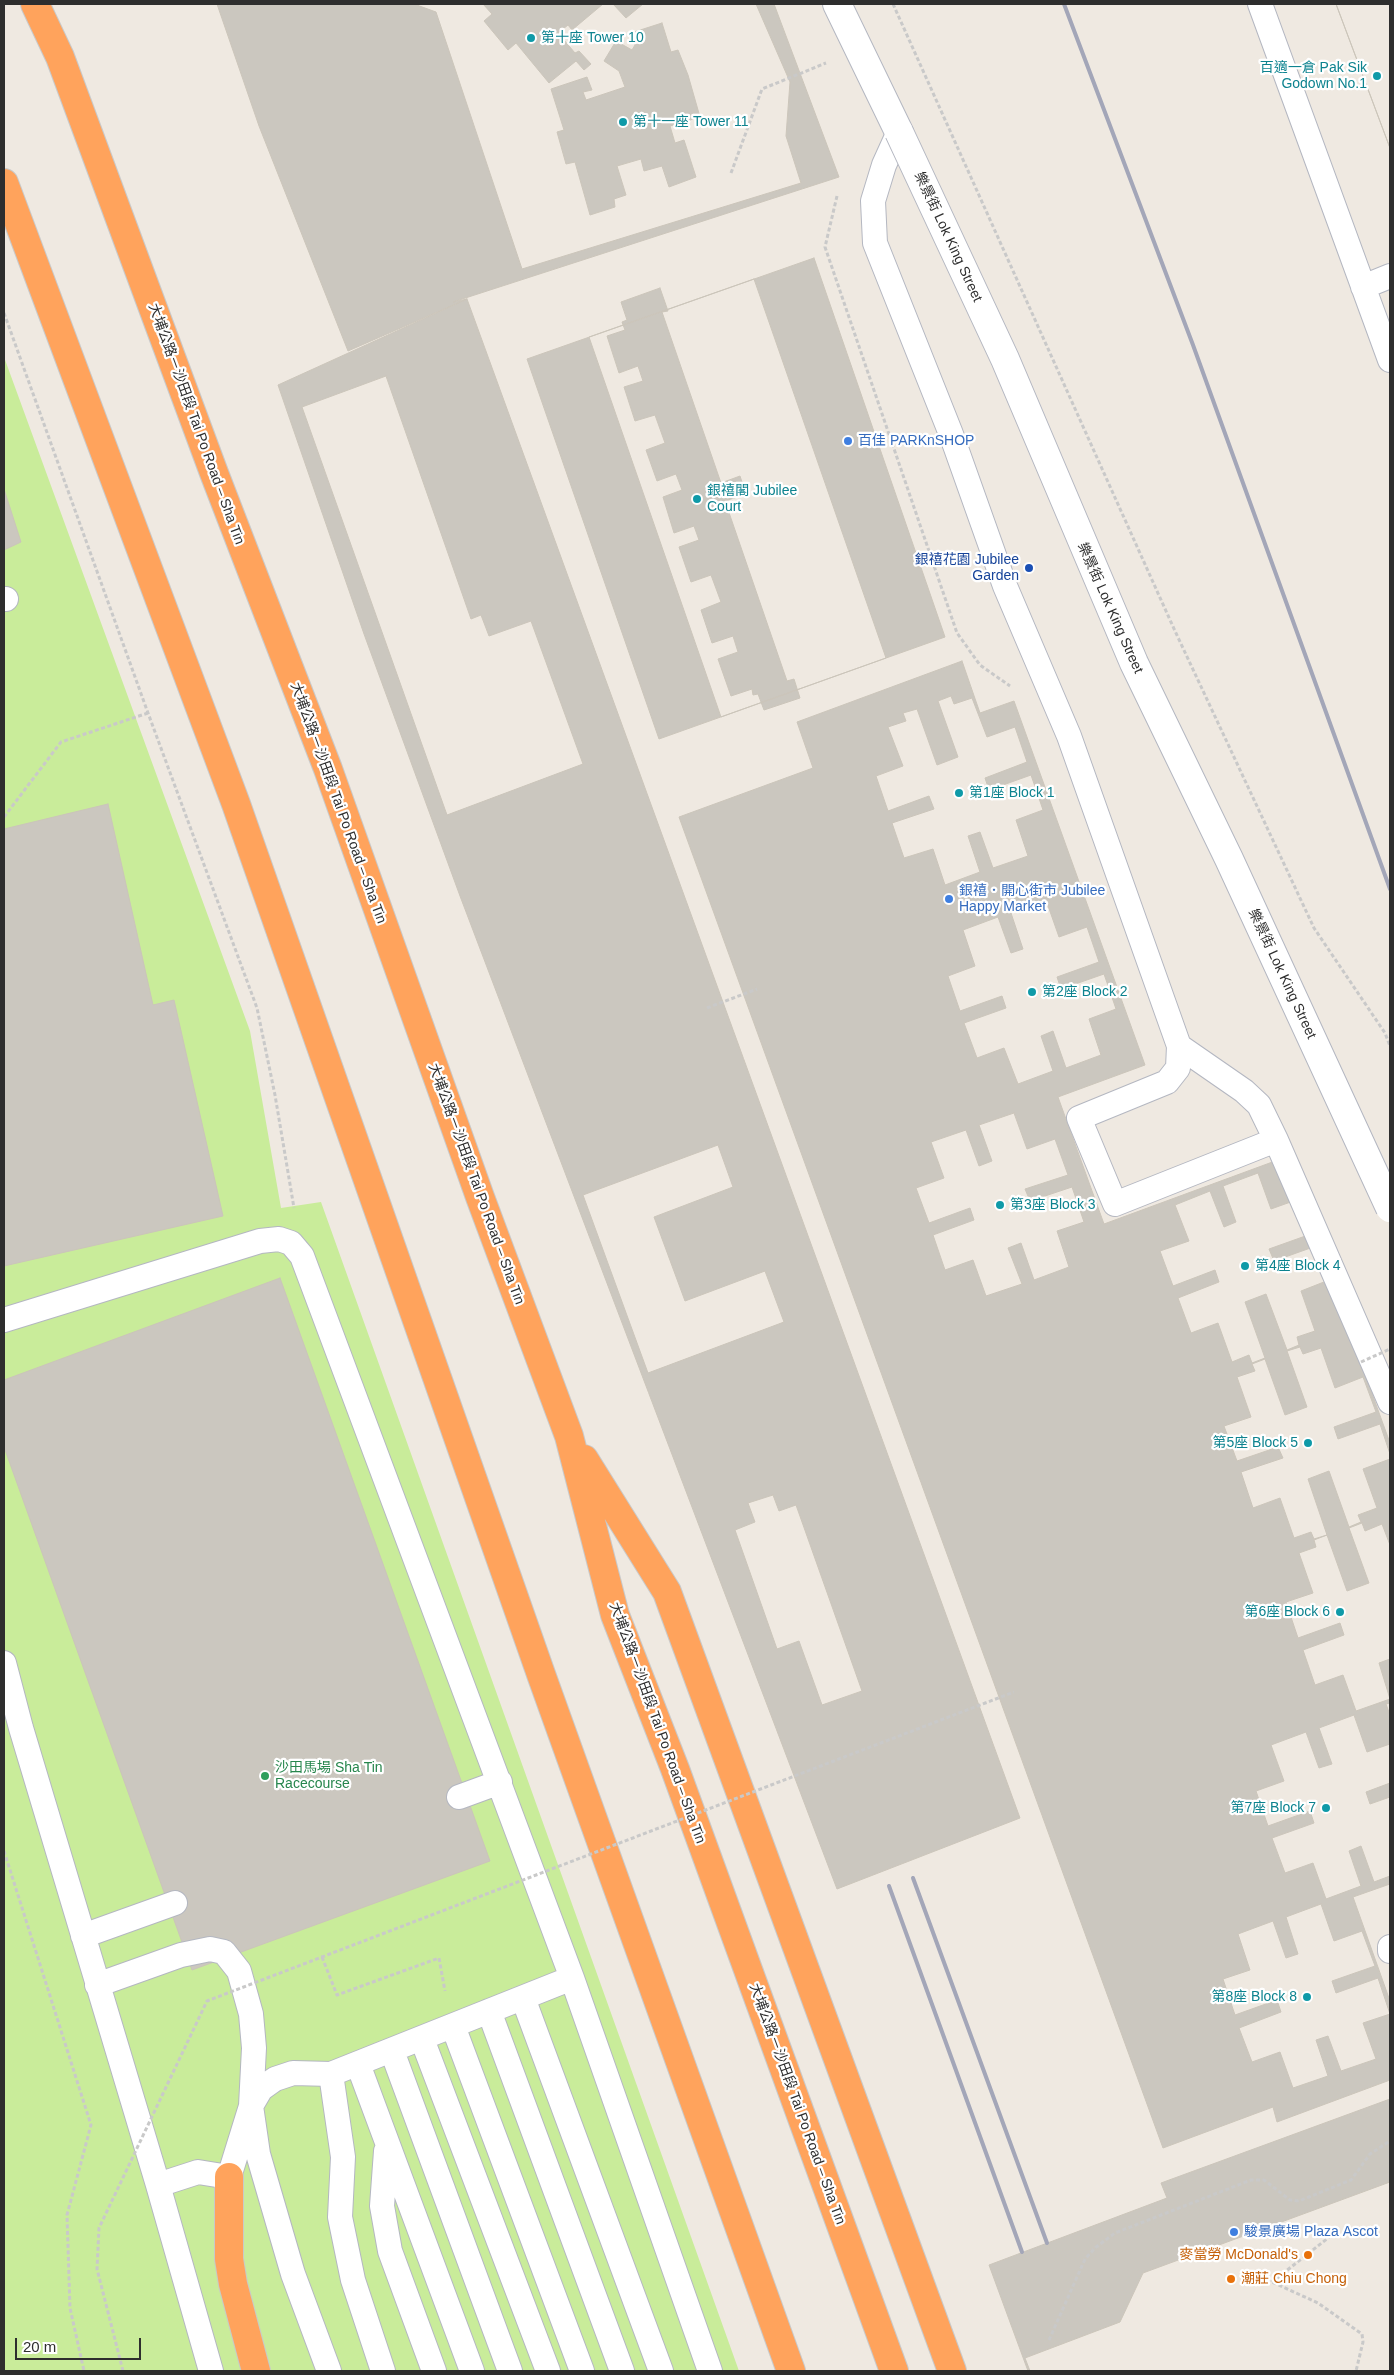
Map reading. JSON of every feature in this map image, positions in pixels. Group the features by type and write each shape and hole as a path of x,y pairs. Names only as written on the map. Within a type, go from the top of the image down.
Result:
{"highway":[{"name":"大埔公路－沙田段 Tai Po Road – Sha Tin","path":"35,4 60,57 214,473 328,769 480,1197 569,1436 615,1615 678,1778 894,2371"},
{"path":"47,4 60,57"},
{"path":"4,183 236,804 554,1713 791,2371"},
{"path":"569,1436 667,1592 952,2371"},
{"path":"229,2177 229,2259 256,2371"}],"street":[{"name":"樂景街 Lok King Street","path":"837,4 1005,359 1134,663 1229,859 1390,1208"}],"lane":[{"path":"1260,4 1390,360"},
{"path":"899,132 884,165 873,201 875,243 951,434 1006,586 1068,736 1179,1046 1178,1068 1166,1082 1079,1118 1115,1204 1276,1140"},
{"path":"1364,287 1390,276"},
{"path":"1179,1046 1244,1091 1259,1105 1390,1402"},
{"path":"4,1320 260,1241 279,1239 291,1243 302,1256 572,1978 710,2371"},
{"path":"4,1663 20,1728 158,2185 211,2371"},
{"path":"459,1797 500,1782"},
{"path":"83,1936 175,1903"},
{"path":"97,1985 181,1955 210,1949 224,1952 237,1960 251,2014 254,2048 251,2106 258,2154 293,2274 329,2371"},
{"path":"158,2185 198,2172 229,2177 251,2106 261,2089 275,2079 292,2073 330,2074 572,1978"},
{"path":"523,1998 660,2371"},
{"path":"489,2011 622,2371"},
{"path":"453,2026 582,2371"},
{"path":"422,2039 548,2371"},
{"path":"392,2051 510,2371"},
{"path":"358,2064 472,2371"},
{"path":"330,2074 343,2157 340,2217 353,2280 383,2371"},
{"path":"387,2144 382,2206 390,2251 434,2371"}],"path":[{"path":"893,4 1175,631 1314,928 1384,1033 1390,1046"},
{"path":"731,173 762,89 830,62"},
{"path":"840,187 825,247 956,633 980,665 1015,690"},
{"path":"4,313 148,713 257,1008 292,1196 296,1224 291,1243"},
{"path":"4,817 61,742 148,713"},
{"path":"707,1008 757,989"},
{"path":"1361,1362 1390,1349"},
{"path":"123,2371 97,2269 99,2228 208,2001 1014,1692"},
{"path":"4,1851 91,2125 67,2215 70,2308 84,2371"},
{"path":"322,1957 336,1995 439,1958"},
{"path":"1049,2340 1085,2259 1096,2247 1115,2233 1251,2180 1264,2180 1290,2200 1298,2200 1351,2180 1370,2154 1390,2141"},
{"path":"1272,2282 1337,2231"},
{"path":"1247,2278 1272,2282 1318,2303 1362,2334 1363,2342 1356,2371"}],"green space":[{"name":"沙田馬場 Sha Tin Racecourse","path":"4,357 250,1031 281,1208 321,1202 739,2371 4,2371"}],"building":[{"path":"217,4 774,4 839,177 453,302 467,299 348,351 259,126"},
{"path":"414,4 756,4 790,82 786,136 801,183 522,269 436,12"},
{"name":"第十座 Tower 10","path":"483,4 603,4 572,30 568,25 558,33 575,53 579,51 591,64 584,70 576,61 549,83 516,43 508,50 484,21 492,14"},
{"name":"第十座 Tower 10","path":"613,4 643,4 626,18"},
{"name":"百適一倉 Pak Sik Godown No.1","path":"1336,4 1390,4 1390,148"},
{"name":"百適一倉 Pak Sik Godown No.1","path":"1336,4 1390,4 1390,148"},
{"name":"第十一座 Tower 11","path":"662,23 671,52 678,50 688,75 700,117 670,126 675,143 684,140 696,177 669,187 662,166 644,171 641,159 617,166 626,195 614,199 615,207 590,215 575,162 566,164 557,132 564,130 551,89 587,77 592,90 583,92 586,100 625,87 619,71 604,61 616,41 632,50 635,45 631,33"},
{"path":"814,258 945,637 659,739 527,359"},
{"path":"754,279 886,658 721,717 589,337"},
{"name":"銀禧閣 Jubilee Court","path":"660,288 668,311 662,312 721,483 740,476 746,494 725,501 787,681 794,679 800,698 764,710 758,694 753,695 752,689 731,696 718,659 738,652 733,636 712,643 701,610 721,602 711,575 691,582 679,547 699,540 694,526 674,533 663,497 682,490 676,474 657,481 646,450 665,443 655,415 635,421 624,387 643,381 638,366 619,373 607,336 625,330 622,322 627,320 621,302"},
{"path":"467,299 1020,1818 837,1889 460,896 364,634 278,385"},
{"path":"386,376 471,619 481,615 489,636 531,621 583,764 447,815 302,407"},
{"path":"4,489 21,542 4,550"},
{"path":"962,661 980,713 1014,701 1145,1065 1058,1097 1104,1224 1286,1157 1390,1443 1390,1703 1386,1704 1390,1715 1390,1884 1353,1897 1390,2001 1390,2080 1277,2122 1273,2107 1163,2148 679,817 813,768 797,722"},
{"name":"第1座 Block 1","path":"951,696 954,704 972,698 987,737 1015,727 1027,762 985,778 989,790 1031,775 1043,810 1016,820 1028,856 993,868 980,832 968,836 980,872 945,885 933,849 904,858 892,823 934,809 929,796 888,811 876,776 903,766 888,727 906,721 903,713 917,709 937,765 958,757 938,701"},
{"path":"108,804 153,1005 174,1000 223,1216 4,1266 4,829"},
{"name":"第2座 Block 2","path":"1046,900 1059,937 1087,927 1099,962 1057,977 1061,989 1104,974 1116,1009 1089,1019 1101,1055 1066,1068 1053,1031 1041,1036 1053,1071 1018,1084 1004,1048 977,1058 964,1023 1006,1008 1002,996 960,1011 948,976 975,966 963,930 998,917 1011,953 1023,949 1011,913"},
{"name":"第3座 Block 3","path":"1014,1113 1027,1149 1055,1139 1068,1175 1025,1189 1030,1201 1072,1187 1084,1222 1057,1231 1069,1267 1034,1280 1021,1243 1008,1248 1022,1284 986,1296 973,1260 945,1270 933,1235 974,1220 970,1208 929,1223 916,1188 944,1178 931,1142 966,1130 979,1166 992,1161 979,1125"},
{"path":"718,1145 733,1187 654,1217 685,1301 765,1271 784,1322 648,1373 583,1195"},
{"name":"第4座 Block 4","path":"1258,1173 1271,1209 1299,1199 1311,1234 1269,1249 1274,1261 1316,1246 1329,1280 1301,1291 1315,1331 1297,1337 1299,1345 1287,1350 1266,1294 1245,1302 1265,1358 1252,1363 1249,1355 1232,1362 1218,1323 1191,1333 1178,1298 1219,1282 1215,1270 1173,1286 1160,1251 1189,1241 1175,1205 1210,1191 1224,1227 1236,1222 1223,1186"},
{"path":"280,1278 490,1861 192,1970 4,1447 4,1380"},
{"name":"第5座 Block 5","path":"1300,1347 1303,1354 1321,1348 1335,1388 1363,1377 1376,1412 1334,1427 1338,1439 1380,1424 1390,1454 1390,1459 1363,1469 1377,1508 1358,1515 1361,1522 1349,1527 1329,1471 1308,1479 1327,1535 1314,1539 1311,1532 1294,1538 1280,1498 1253,1508 1241,1472 1283,1458 1278,1447 1237,1461 1224,1426 1251,1417 1237,1377 1255,1371 1252,1364 1265,1359 1285,1415 1307,1407 1287,1351"},
{"path":"773,1495 779,1511 796,1505 862,1691 822,1705 799,1641 777,1649 735,1530 755,1522 748,1503"},
{"name":"第6座 Block 6","path":"1362,1523 1365,1531 1382,1524 1390,1545 1390,1659 1379,1663 1390,1699 1356,1711 1343,1675 1315,1685 1303,1650 1344,1635 1340,1623 1298,1638 1286,1602 1313,1593 1299,1553 1316,1547 1314,1540 1327,1535 1347,1591 1369,1583 1349,1528"},
{"name":"第7座 Block 7","path":"1354,1715 1367,1752 1390,1744 1390,1783 1366,1792 1370,1804 1390,1797 1390,1876 1374,1882 1361,1846 1349,1851 1361,1886 1326,1899 1313,1863 1285,1873 1272,1838 1314,1823 1310,1811 1268,1826 1256,1791 1284,1781 1271,1745 1306,1732 1319,1768 1332,1764 1319,1728"},
{"name":"第8座 Block 8","path":"1321,1904 1334,1941 1362,1931 1375,1966 1332,1981 1336,1993 1378,1978 1390,2014 1363,2023 1376,2059 1341,2071 1328,2036 1316,2040 1328,2076 1293,2088 1280,2052 1252,2062 1239,2028 1281,2012 1277,2000 1235,2015 1223,1979 1250,1970 1238,1934 1273,1921 1286,1958 1298,1954 1286,1917"},
{"name":"駿景廣場 Plaza Ascot","path":"1390,2099 1390,2371 1028,2371 989,2265 1167,2198 1161,2183"},
{"path":"1390,2182 1390,2371 1030,2371 1025,2358 1120,2322 1143,2273"}],"railway":[{"path":"1064,4 1193,345 1390,889"},
{"path":"913,1878 1047,2243"},
{"path":"889,1886 1022,2252"}],"place":[{"name":"第十座 Tower 10","path":"531,38"},
{"name":"百適一倉 Pak Sik Godown No.1","path":"1377,76"},
{"name":"第十一座 Tower 11","path":"623,122"},
{"name":"百佳 PARKnSHOP","path":"848,441"},
{"name":"銀禧閣 Jubilee Court","path":"697,499"},
{"name":"銀禧花園 Jubilee Garden","path":"1029,568"},
{"name":"第1座 Block 1","path":"959,793"},
{"name":"銀禧．開心街市 Jubilee Happy Market","path":"949,899"},
{"name":"第2座 Block 2","path":"1032,992"},
{"name":"第3座 Block 3","path":"1000,1205"},
{"name":"第4座 Block 4","path":"1245,1266"},
{"name":"第5座 Block 5","path":"1308,1443"},
{"name":"第6座 Block 6","path":"1340,1612"},
{"name":"沙田馬場 Sha Tin Racecourse","path":"265,1776"},
{"name":"第7座 Block 7","path":"1326,1808"},
{"name":"第8座 Block 8","path":"1307,1997"},
{"name":"駿景廣場 Plaza Ascot","path":"1234,2232"},
{"name":"麥當勞 McDonald's","path":"1308,2255"},
{"name":"潮莊 Chiu Chong","path":"1231,2279"}]}
